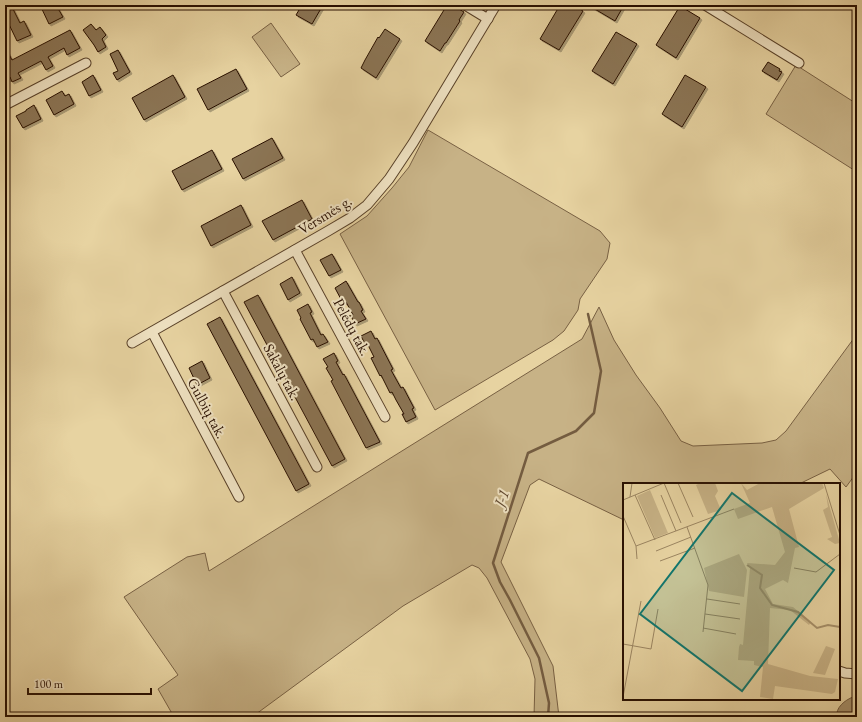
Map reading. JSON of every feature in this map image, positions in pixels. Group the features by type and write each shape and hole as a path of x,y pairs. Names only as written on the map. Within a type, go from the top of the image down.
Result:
{"street":[{"path":"465,5 488,19"},
{"name":"Versmės g.","path":"132,343 350,218 367,205 390,179 496,5"},
{"path":"705,5 799,63"},
{"path":"5,105 86,63"},
{"name":"Pelėdų tak.","path":"295,250 385,417"},
{"name":"Sakalų tak.","path":"223,291 317,467"},
{"name":"Gulbių tak.","path":"152,332 238,497"},
{"path":"840,672 857,674"}],"shaded area":[{"path":"271,23 300,64 281,77 252,37"},
{"path":"796,65 857,104 857,172 766,114"},
{"path":"428,130 600,231 610,243 607,259 580,299 578,310 564,331 553,340 435,410 340,234 367,216 392,188 409,167"},
{"path":"599,307 614,340 636,375 660,408 681,441 693,446 762,443 776,440 786,431 857,334 857,472 846,487 830,469 801,483 623,483 623,520 539,479 530,485 501,562 553,666 559,717 534,717 535,679 530,659 487,578 479,568 472,565 403,606 252,717 174,717 158,689 178,675 124,597 187,557 205,553 209,571 582,339"},
{"path":"853,697 857,697 857,717 837,717 838,710 841,705"}],"building":[{"path":"5,5 11,5 20,23 24,21 31,35 17,41 5,16"},
{"path":"40,5 56,5 63,17 49,24"},
{"path":"302,5 323,5 312,24 296,15"},
{"path":"447,5 452,5 464,12 459,20 460,21 440,51 425,41"},
{"path":"560,5 573,5 583,11 559,50 540,39"},
{"path":"588,5 624,5 615,21"},
{"path":"680,6 700,18 676,58 656,45"},
{"path":"91,24 96,30 100,27 106,35 102,39 106,47 98,52 83,30"},
{"path":"385,29 400,39 376,78 361,68 378,37 379,38"},
{"path":"70,30 80,48 67,55 64,48 48,57 53,66 46,70 41,61 18,73 21,78 12,82 10,77 5,84 5,47 12,60"},
{"path":"616,32 637,44 613,84 592,71"},
{"path":"118,50 130,72 117,80 113,73 118,71 110,54"},
{"path":"768,62 780,69 779,71 782,72 777,80 762,71"},
{"path":"236,69 247,89 208,110 197,89"},
{"path":"93,75 101,90 89,96 82,82"},
{"path":"173,75 185,97 144,120 132,98"},
{"path":"685,75 706,87 682,127 662,114"},
{"path":"62,91 65,96 69,94 74,104 54,115 46,100"},
{"path":"34,105 41,119 23,128 16,116"},
{"path":"272,138 283,158 243,179 232,159"},
{"path":"212,150 222,169 182,190 172,171"},
{"path":"302,200 312,219 273,240 262,221"},
{"path":"241,205 251,225 211,246 201,226"},
{"path":"332,254 341,270 329,276 320,260"},
{"path":"292,277 300,293 288,300 280,284"},
{"path":"346,281 359,302 363,310 361,311 366,319 355,324 351,316 353,315 346,302 343,303 335,288"},
{"path":"258,295 345,459 332,466 244,302"},
{"path":"308,304 312,312 310,313 321,335 323,334 328,342 317,347 313,339 311,340 297,310"},
{"path":"220,317 309,484 296,491 207,324"},
{"path":"371,331 375,339 377,338 393,369 391,370 401,388 403,387 414,408 412,409 416,417 406,422 402,414 404,414 392,392 390,393 371,358 374,357 367,343 365,344 361,336"},
{"path":"334,353 338,361 336,362 343,375 344,374 380,442 366,448 331,381 333,380 326,368 328,367 323,359"},
{"path":"202,361 210,378 197,385 189,368"}],"waterway":[{"name":"J-1","path":"548,717 549,703 539,658 500,582 493,563 528,453 576,431 594,413 601,371 588,314"}]}
